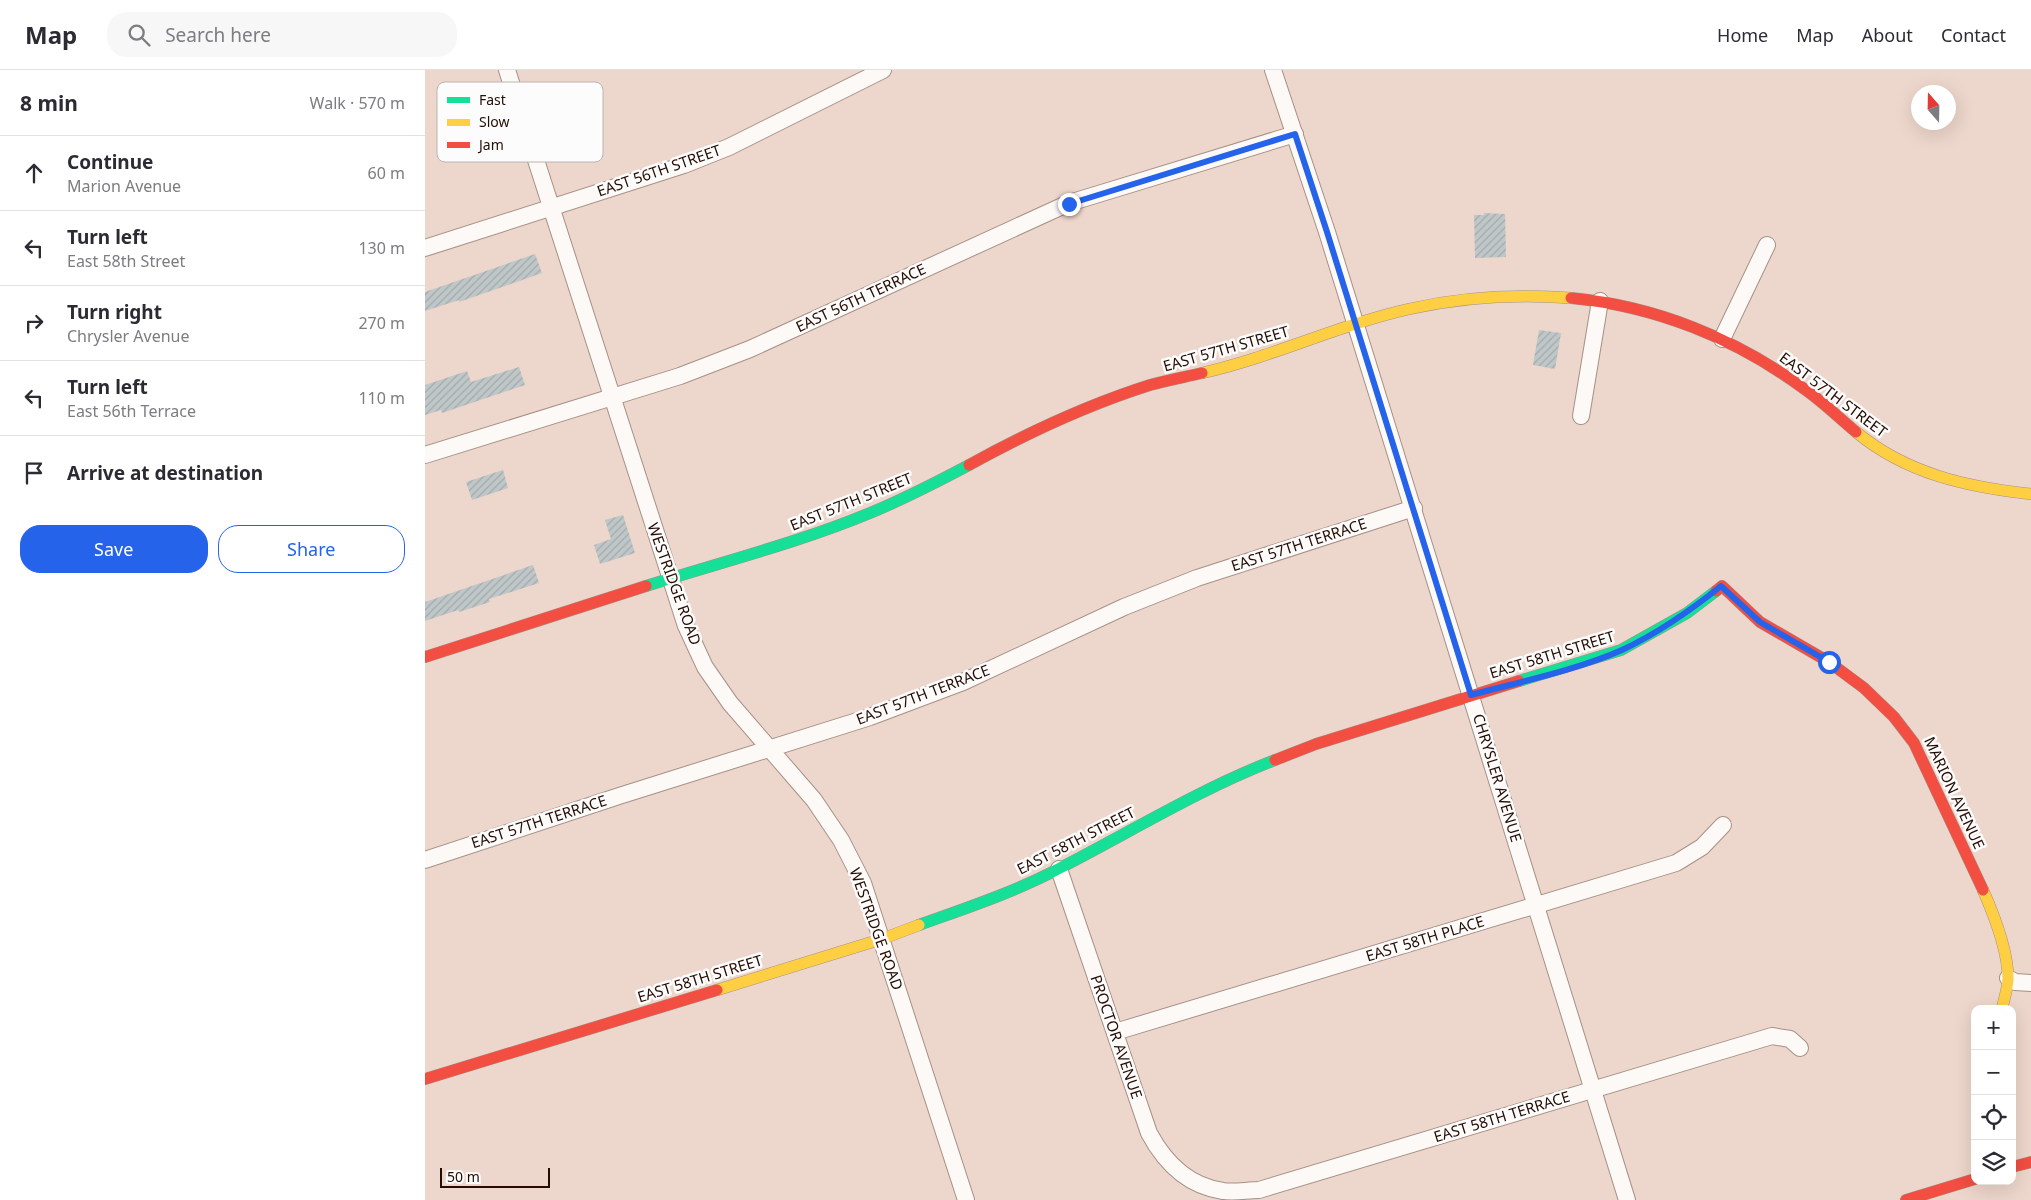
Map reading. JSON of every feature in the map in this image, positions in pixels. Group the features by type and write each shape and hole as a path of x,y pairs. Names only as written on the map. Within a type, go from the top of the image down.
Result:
{"street":[{"name":"WESTRIDGE ROAD","path":"507,70 511,82"},
{"name":"EAST 56TH STREET","path":"425,248 683,165 729,147 883,70"},
{"name":"CHRYSLER AVENUE","path":"1273,70 1414,508 1627,1200"},
{"name":"EAST 56TH TERRACE","path":"425,455 680,376 749,349 1069,204 1295,134"},
{"name":"WESTRIDGE ROAD","path":"537,162 686,626 705,666 730,703 814,800 841,840 863,883 964,1200"},
{"path":"1722,339 1767,245"},
{"name":"EAST 57TH STREET","path":"425,657 806,538 872,513 937,483 1036,430 1094,405 1153,385 1227,368 1405,310 1453,300 1502,295 1551,296 1600,301 1630,307 1677,321 1722,339 1773,367 1805,389 1869,442 1918,470 1944,480 1971,486 2031,494"},
{"path":"1581,416 1600,301"},
{"name":"EAST 57TH TERRACE","path":"425,860 619,796 870,717 963,682 1124,607 1197,578 1414,508"},
{"name":"EAST 58TH STREET","path":"425,1079 882,939 1001,895 1059,869 1179,804 1254,768 1316,744 1621,650 1687,613 1721,586"},
{"name":"MARION AVENUE","path":"1721,586 1760,622 1829,662 1863,688 1894,718 1914,743 1993,912 2002,941 2008,978 2003,1005"},
{"name":"EAST 58TH PLACE","path":"1115,1032 1676,863 1702,847 1723,825"},
{"name":"PROCTOR AVENUE","path":"1059,869 1149,1133 1159,1151 1171,1166 1187,1178 1201,1185"},
{"path":"2008,978 2015,982 2031,982"},
{"name":"EAST 58TH TERRACE","path":"1201,1185 1224,1192 1259,1190 1772,1036 1790,1039 1800,1048"},
{"path":"2016,1166 2031,1162"},
{"path":"1906,1200 1971,1180"}],"building":[{"path":"1484,213 1505,214 1506,257 1475,258 1474,215 1484,215"},
{"path":"535,254 542,273 459,302 459,300 425,311 425,292"},
{"path":"1539,330 1561,333 1555,369 1533,365"},
{"path":"519,367 525,385 442,413 441,410 425,415 425,385 467,371 471,382"},
{"path":"503,470 508,488 472,500 466,482"},
{"path":"623,515 635,553 600,564 594,545 611,539 605,520"},
{"path":"533,565 539,583 489,599 490,602 425,621 425,602"}],"traffic: fast":[{"path":"646,586 843,524 895,502 969,465"},
{"path":"1519,681 1621,650 1687,613 1716,591"},
{"path":"919,925 1026,885 1193,797 1275,760"}],"traffic: slow":[{"path":"1202,373 1409,309 1469,299 1530,296 1571,298"},
{"path":"1856,432 1896,458 1939,476 1984,487 2031,494"},
{"path":"1983,890 1996,921 2006,956 2008,982 2003,1005"},
{"path":"717,990 882,939 919,925"}],"traffic: jam":[{"path":"1571,298 1633,308 1693,327 1722,340 1777,370 1803,388 1856,432"},
{"path":"969,465 1035,431 1103,401 1150,385 1202,373"},
{"path":"425,657 646,586"},
{"path":"1716,591 1722,586 1760,622 1829,662 1864,688 1894,717 1914,743 1983,890"},
{"path":"1275,760 1316,744 1519,681"},
{"path":"425,1079 717,990"},
{"path":"2016,1166 2031,1162"},
{"path":"1906,1200 1971,1180"}],"route":[{"path":"1069,204 1295,134 1414,508 1471,695 1621,650 1687,613 1721,586 1760,622 1829,662"}]}
